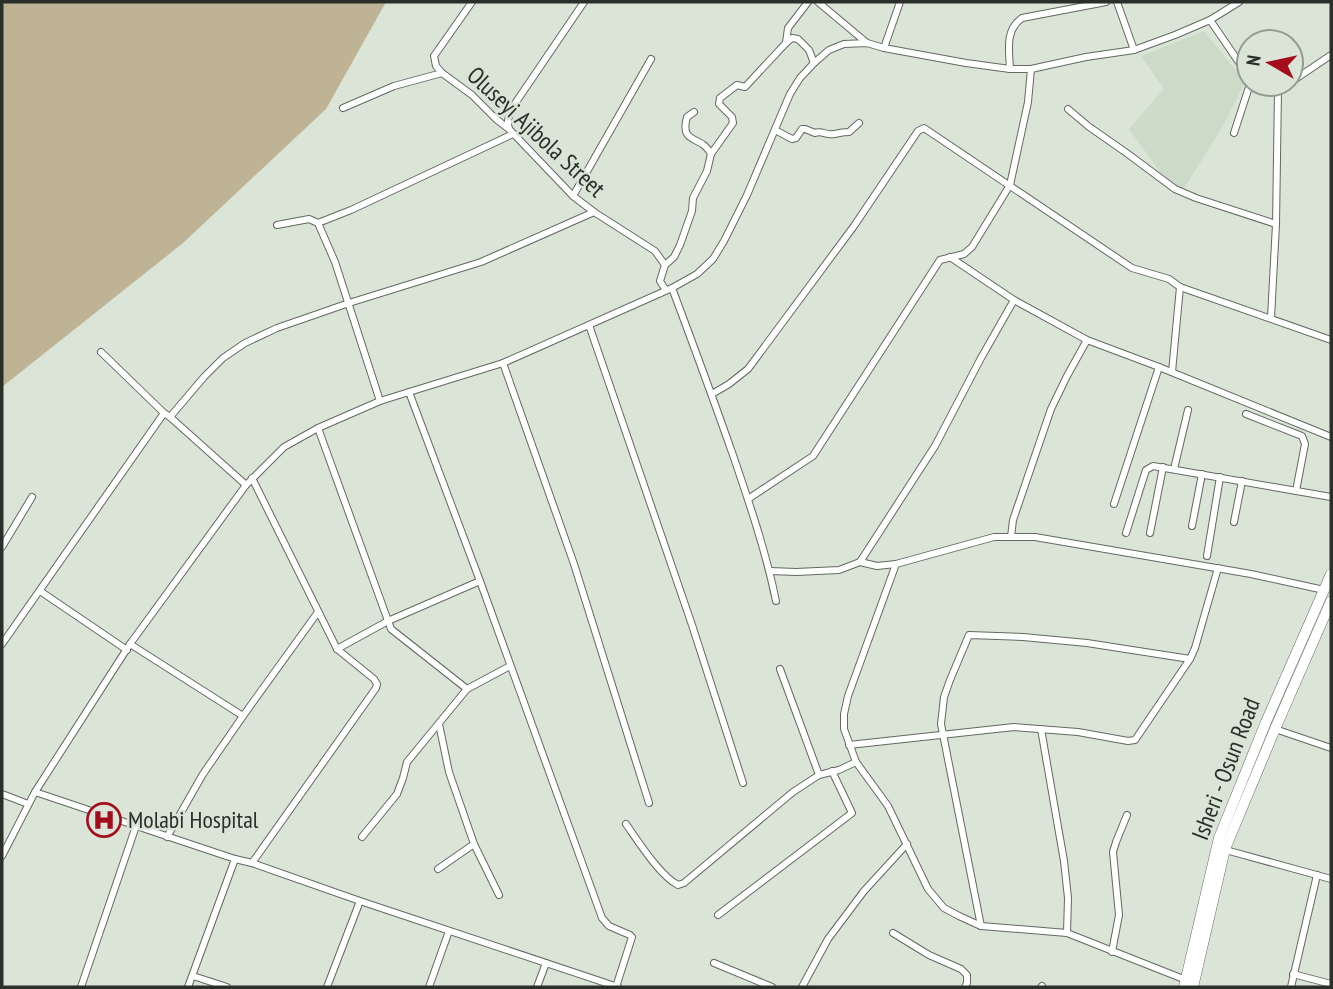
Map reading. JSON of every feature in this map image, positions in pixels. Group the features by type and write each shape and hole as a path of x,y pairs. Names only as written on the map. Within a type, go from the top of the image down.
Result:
{"main road":[{"name":"Isheri - Osun Road","path":"1221,848 1266,722 1331,573"},
{"path":"1188,985 1221,848 1331,601"}],"street":[{"name":"Oluseyi Ajibola Street","path":"472,2 434,56 436,66 511,132 573,196 655,251 665,265"},
{"path":"318,223 351,210 511,132 509,115 514,105 584,2"},
{"path":"786,43 788,28 808,2"},
{"path":"818,2 867,43"},
{"path":"884,48 900,2"},
{"path":"1010,69 1009,34 1016,22 1023,18 1106,2"},
{"path":"1117,2 1135,50"},
{"path":"2,856 35,792 129,647 252,478 284,447 318,428 380,401 503,363 697,274 713,259 724,242 790,94 800,78 829,50 844,44 867,43 965,63 1031,69 1135,50 1210,20 1239,2"},
{"path":"1210,20 1235,57"},
{"path":"776,601 770,571 748,499 712,394 668,288 660,281 665,265 674,257 680,245 711,154 733,123 732,117 719,104 720,98 737,85 745,87 792,38 798,39 809,50 814,63"},
{"path":"1305,72 1331,55"},
{"path":"573,196 651,59"},
{"path":"748,499 813,456 940,260 964,254 972,247 1010,185 1028,102 1031,69"},
{"path":"344,108 394,86 442,73"},
{"path":"1234,133 1247,98"},
{"path":"1271,318 1278,98"},
{"path":"1068,109 1175,190 1276,224"},
{"path":"694,112 687,117 685,133 689,138 708,147 711,154"},
{"path":"775,130 792,139 796,138 802,129 815,134 820,131 834,135 849,132 859,123"},
{"path":"712,394 729,384 755,361 854,226 918,131 924,128 1132,268 1169,279 1180,287 1331,340"},
{"path":"2,644 5,634 40,591 167,415 223,358 245,343 277,328 481,262 594,212"},
{"path":"277,225 309,219 318,223 335,262 380,401"},
{"path":"950,257 1014,300 1087,340 1159,366 1331,437"},
{"path":"1172,372 1180,287"},
{"path":"860,562 935,446 1014,300"},
{"path":"589,324 743,783"},
{"path":"1011,537 1013,520 1051,409 1087,340"},
{"path":"101,352 246,485"},
{"path":"503,363 574,564 649,803"},
{"path":"1114,504 1159,366"},
{"path":"35,792 617,987 632,937 609,926 602,918 409,392"},
{"path":"1174,469 1188,410"},
{"path":"1246,414 1302,436 1305,440 1296,491"},
{"path":"318,428 391,629 467,689"},
{"path":"1126,533 1146,470 1153,466 1331,498"},
{"path":"1150,533 1163,467"},
{"path":"1192,526 1202,474"},
{"path":"1207,556 1220,477"},
{"path":"252,478 337,649 377,684 252,863"},
{"path":"1234,522 1242,481"},
{"path":"2,547 32,497"},
{"path":"770,571 839,570 860,562 877,566 896,564 995,537 1035,537 1251,574 1324,590"},
{"path":"896,564 848,696 844,721 856,762 888,806 928,889 944,908 981,926 1067,933 1188,985"},
{"path":"849,745 1013,727 1135,740 1190,659 1218,568"},
{"path":"337,649 388,621 480,581"},
{"path":"40,591 243,716"},
{"path":"167,837 203,774 318,612"},
{"path":"981,926 941,723 944,697 969,635 1087,643 1190,659"},
{"path":"362,837 397,794 407,762 467,689 510,666"},
{"path":"780,669 819,775"},
{"path":"439,724 449,772 474,844 499,895"},
{"path":"1041,729 1065,870 1068,898 1067,933"},
{"path":"1275,729 1331,748"},
{"path":"626,824 649,856 678,885 684,883 793,792 819,775 856,762"},
{"path":"718,915 852,814 832,771"},
{"path":"2,794 28,804"},
{"path":"1112,952 1119,915 1113,852 1127,815"},
{"path":"81,987 136,826"},
{"path":"438,869 474,844"},
{"path":"802,987 828,939 864,891 907,844"},
{"path":"1221,848 1331,879"},
{"path":"188,987 235,859"},
{"path":"1291,987 1317,875"},
{"path":"327,987 359,901"},
{"path":"429,987 449,931"},
{"path":"892,933 929,955 961,969 967,975 965,987"},
{"path":"537,987 546,963"},
{"path":"714,963 760,985 772,987"},
{"path":"1293,974 1331,984"},
{"path":"193,976 227,987"}],"shaded area":[{"path":"2,2 386,2 326,109 183,243 2,387"},
{"path":"1204,31 1235,70 1237,98 1183,190 1161,173 1129,129 1164,89 1141,56"}],"place":[{"name":"Molabi Hospital","path":"104,820"}]}
